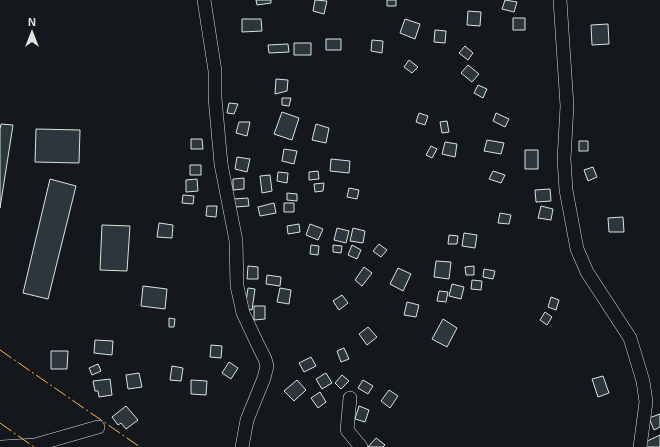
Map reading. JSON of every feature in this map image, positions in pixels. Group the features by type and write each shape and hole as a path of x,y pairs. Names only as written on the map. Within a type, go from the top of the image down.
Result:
{"street":[{"path":"204,0 216,71 216,98 221,164 236,242 237,286 243,312 265,358 267,366 264,378 247,420 242,447"},
{"path":"560,0 567,106 565,167 566,190 577,249 588,272 630,338 643,381 646,402 640,447"},
{"path":"350,398 347,430 361,447"},
{"path":"2,447 35,445 98,427"}],"building":[{"path":"256,0 271,0 271,3 257,5"},
{"path":"315,0 327,1 324,14 313,11"},
{"path":"387,0 396,0 396,6 387,6"},
{"path":"505,0 517,2 514,12 502,9"},
{"path":"468,11 481,12 480,26 467,25"},
{"path":"513,18 525,18 525,30 513,30"},
{"path":"242,19 261,19 262,31 242,32"},
{"path":"405,19 420,24 415,39 400,33"},
{"path":"608,24 609,44 592,45 591,25"},
{"path":"435,30 446,31 445,43 434,42"},
{"path":"326,39 341,39 341,50 326,50"},
{"path":"372,40 383,41 382,53 371,51"},
{"path":"294,43 311,43 311,55 294,55"},
{"path":"288,44 289,52 269,53 268,45"},
{"path":"465,46 473,53 468,60 459,53"},
{"path":"409,60 418,67 412,73 404,67"},
{"path":"468,65 479,74 472,82 461,73"},
{"path":"276,79 288,80 287,91 275,94"},
{"path":"478,85 487,89 483,98 474,93"},
{"path":"282,98 291,98 289,106 282,105"},
{"path":"229,103 238,104 234,114 227,113"},
{"path":"282,112 299,118 292,140 274,134"},
{"path":"419,113 428,116 425,125 416,122"},
{"path":"496,113 509,119 505,127 493,121"},
{"path":"447,121 449,132 442,133 440,122"},
{"path":"239,122 250,122 247,136 236,133"},
{"path":"1,124 13,125 0,208 0,129"},
{"path":"316,124 329,128 326,143 312,140"},
{"path":"36,129 80,130 79,163 35,162"},
{"path":"191,139 202,139 203,149 191,149"},
{"path":"487,140 504,143 501,154 484,151"},
{"path":"579,141 588,141 588,151 579,151"},
{"path":"445,142 457,144 455,157 442,154"},
{"path":"431,146 437,149 432,158 426,155"},
{"path":"284,149 297,151 294,164 282,161"},
{"path":"525,150 538,150 538,169 525,169"},
{"path":"237,157 250,159 247,172 235,169"},
{"path":"331,159 350,161 349,173 330,171"},
{"path":"190,165 201,165 201,175 190,175"},
{"path":"593,167 597,177 588,181 584,170"},
{"path":"318,171 319,179 309,180 309,172"},
{"path":"493,171 505,175 501,183 489,179"},
{"path":"278,172 288,173 287,183 277,181"},
{"path":"270,175 272,191 262,193 260,176"},
{"path":"244,178 244,189 233,190 233,179"},
{"path":"50,179 76,186 48,299 23,293"},
{"path":"197,179 198,191 186,192 186,180"},
{"path":"324,183 323,191 315,192 314,184"},
{"path":"349,188 359,190 357,199 347,197"},
{"path":"550,189 551,201 536,202 535,190"},
{"path":"287,193 297,194 297,201 287,200"},
{"path":"183,195 194,196 193,204 182,203"},
{"path":"248,198 249,206 235,207 234,199"},
{"path":"274,203 276,213 260,216 258,207"},
{"path":"284,203 294,203 294,212 284,212"},
{"path":"207,206 217,206 216,217 206,216"},
{"path":"541,206 553,209 551,220 538,218"},
{"path":"500,213 511,215 509,224 498,223"},
{"path":"623,217 624,232 609,232 608,218"},
{"path":"159,223 173,225 172,238 157,237"},
{"path":"299,224 300,232 288,234 287,226"},
{"path":"310,224 323,229 318,240 306,235"},
{"path":"102,225 130,226 127,271 100,270"},
{"path":"337,228 349,231 346,243 334,240"},
{"path":"353,228 365,231 363,243 350,241"},
{"path":"464,233 477,235 475,248 462,246"},
{"path":"449,235 458,236 457,244 448,244"},
{"path":"379,244 387,250 381,257 373,251"},
{"path":"311,245 319,246 318,255 310,254"},
{"path":"333,245 342,246 341,253 333,252"},
{"path":"352,245 361,250 357,259 348,255"},
{"path":"436,261 451,262 449,279 434,277"},
{"path":"248,266 258,267 258,279 247,279"},
{"path":"474,266 474,275 466,275 465,267"},
{"path":"364,267 372,273 362,286 355,280"},
{"path":"398,268 411,274 403,291 390,284"},
{"path":"484,269 495,271 493,279 483,277"},
{"path":"267,275 281,277 280,286 266,284"},
{"path":"472,280 482,281 481,290 471,289"},
{"path":"452,284 464,287 461,299 449,296"},
{"path":"143,286 167,289 165,309 141,306"},
{"path":"248,288 255,289 252,310 245,309"},
{"path":"280,288 291,290 289,304 277,302"},
{"path":"439,291 448,292 446,302 437,301"},
{"path":"342,295 348,303 339,310 333,301"},
{"path":"551,297 559,300 556,310 548,307"},
{"path":"407,302 419,305 416,317 404,315"},
{"path":"254,306 265,306 265,319 254,320"},
{"path":"545,312 552,317 547,325 540,320"},
{"path":"169,318 175,319 174,327 169,327"},
{"path":"443,319 457,328 447,347 432,339"},
{"path":"368,327 377,337 367,345 359,334"},
{"path":"95,340 113,341 112,355 94,353"},
{"path":"211,345 222,346 221,358 210,357"},
{"path":"344,348 349,359 341,362 337,351"},
{"path":"51,351 68,351 67,369 51,369"},
{"path":"311,357 316,366 304,372 299,363"},
{"path":"229,362 238,368 231,379 222,373"},
{"path":"98,364 101,371 92,375 89,368"},
{"path":"172,366 183,368 181,381 170,380"},
{"path":"139,373 142,387 128,389 126,375"},
{"path":"326,373 332,383 322,389 316,379"},
{"path":"342,375 349,381 341,389 335,383"},
{"path":"603,376 609,393 598,397 592,379"},
{"path":"110,379 112,395 99,397 98,391 95,391 93,381"},
{"path":"191,380 207,381 206,395 191,394"},
{"path":"297,380 306,390 294,401 284,391"},
{"path":"363,380 373,386 368,394 358,388"},
{"path":"389,390 398,396 390,408 381,401"},
{"path":"320,392 326,402 318,408 311,398"},
{"path":"126,406 138,420 126,429 121,423 118,425 112,417"},
{"path":"359,406 369,410 365,422 355,419"},
{"path":"660,414 660,427 654,430 649,418"},
{"path":"660,435 660,447 645,447 643,443"},
{"path":"376,438 385,445 383,447 368,447"}],"power":[{"path":"0,350 140,447"},
{"path":"0,423 34,447"}]}
